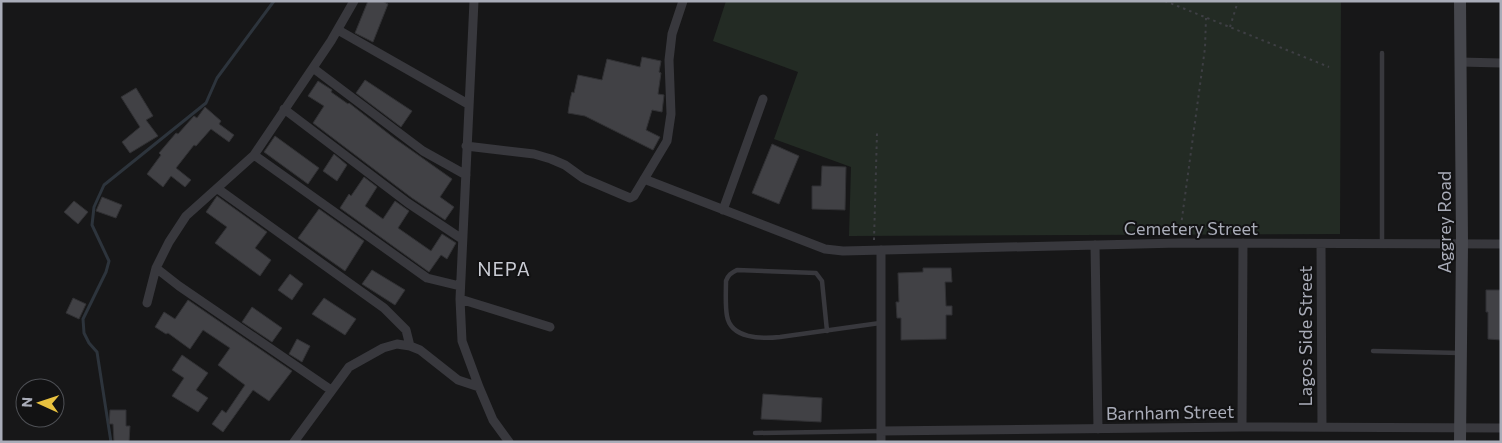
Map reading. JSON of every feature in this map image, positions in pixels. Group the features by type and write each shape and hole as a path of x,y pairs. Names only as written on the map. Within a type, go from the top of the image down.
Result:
{"street":[{"path":"147,303 156,268 169,242 186,216 254,155 338,30 354,1"},
{"path":"474,1 460,286 462,341 493,420 509,442"},
{"path":"466,146 521,152 551,159 565,165 583,178 630,198 634,196 668,141 671,114 669,54 672,34 683,1"},
{"name":"Aggrey Road","path":"1460,1 1462,244 1460,442"},
{"path":"338,30 468,104"},
{"path":"1460,62 1501,63"},
{"path":"313,68 424,151 466,175"},
{"path":"723,210 763,100"},
{"path":"284,109 408,203 462,239"},
{"path":"254,155 427,278 460,286"},
{"name":"Cemetery Street","path":"644,179 825,249 843,251 1178,243 1501,244"},
{"path":"218,189 384,308 406,330 410,346"},
{"path":"1242,427 1243,243"},
{"name":"Lagos Side Street","path":"1321,244 1322,427"},
{"path":"1095,245 1098,429"},
{"path":"877,250 880,323 880,442"},
{"path":"156,268 179,286 331,390"},
{"path":"460,299 550,328"},
{"path":"294,442 349,367 383,348 397,344 420,350 458,380 479,387"},
{"name":"Barnham Street","path":"880,431 1242,427 1501,428"}],"lane":[{"path":"1382,53 1382,244"},
{"path":"827,331 822,280 816,273 737,270 728,276 726,281 727,316 733,329 738,333 766,338 827,331 880,323"},
{"path":"1373,351 1461,353"},
{"path":"755,434 880,431"}],"path":[{"path":"1165,1 1329,67"},
{"path":"1175,5 1176,1"},
{"path":"1230,27 1238,1"},
{"path":"1178,243 1205,48 1206,18"},
{"path":"877,133 877,250"}],"shaded area":[{"path":"726,1 1341,1 1340,234 849,236 851,167 774,139 798,72 713,41"}],"building":[{"path":"368,1 382,1 388,4 373,42 355,33"},
{"path":"642,57 661,61 658,94 664,95 662,112 652,110 646,130 660,137 653,150 585,116 568,113 578,75 602,80 607,59 640,67"},
{"path":"365,80 412,111 401,127 356,93"},
{"path":"318,81 452,179 440,197 454,207 445,220 412,198 313,123 324,106 308,96"},
{"path":"136,88 153,116 146,120 158,136 130,153 122,142 140,127 121,97"},
{"path":"205,107 221,121 219,124 234,135 229,142 211,129 196,146 194,145 176,168 191,180 185,187 171,176 163,187 147,174 161,155 159,153 176,133 178,134 194,116 197,118"},
{"path":"275,136 319,168 308,184 264,152"},
{"path":"772,144 799,156 779,204 752,193"},
{"path":"334,154 347,165 337,181 323,171"},
{"path":"822,166 846,167 845,210 812,209 812,186 821,186"},
{"path":"364,177 377,187 365,206 383,219 395,201 409,211 398,228 431,251 442,234 456,243 447,259 441,255 429,272 340,208"},
{"path":"217,196 267,232 255,248 271,260 260,276 215,243 227,227 206,212"},
{"path":"102,197 122,205 116,218 96,211"},
{"path":"74,201 88,212 78,224 64,212"},
{"path":"319,209 364,241 345,271 298,238"},
{"path":"923,268 951,268 952,282 945,282 946,306 952,306 952,315 946,315 946,339 901,340 901,318 897,318 896,302 899,302 898,273 923,272"},
{"path":"372,270 405,290 395,305 362,284"},
{"path":"290,274 303,284 292,300 278,290"},
{"path":"1486,290 1501,290 1501,340 1488,339"},
{"path":"73,298 86,304 79,319 66,313"},
{"path":"324,298 356,319 345,335 312,314"},
{"path":"188,300 292,371 269,401 253,390 223,432 212,424 222,410 226,413 245,385 218,365 230,348 203,330 190,349 168,333 166,334 155,327 164,312 175,319"},
{"path":"252,307 282,328 272,342 242,322"},
{"path":"297,339 310,346 302,362 289,354"},
{"path":"182,355 208,373 196,390 208,398 198,412 172,396 184,378 172,370"},
{"path":"763,394 822,398 821,422 761,419"},
{"path":"110,410 126,410 126,426 130,426 129,442 114,442 113,424 109,424"}],"waterway":[{"path":"111,442 97,352 89,343 84,333 83,319 106,272 109,261 92,225 94,207 104,185 206,103 217,78 274,1"}],"district":[{"name":"NEPA","path":"504,268"}]}
